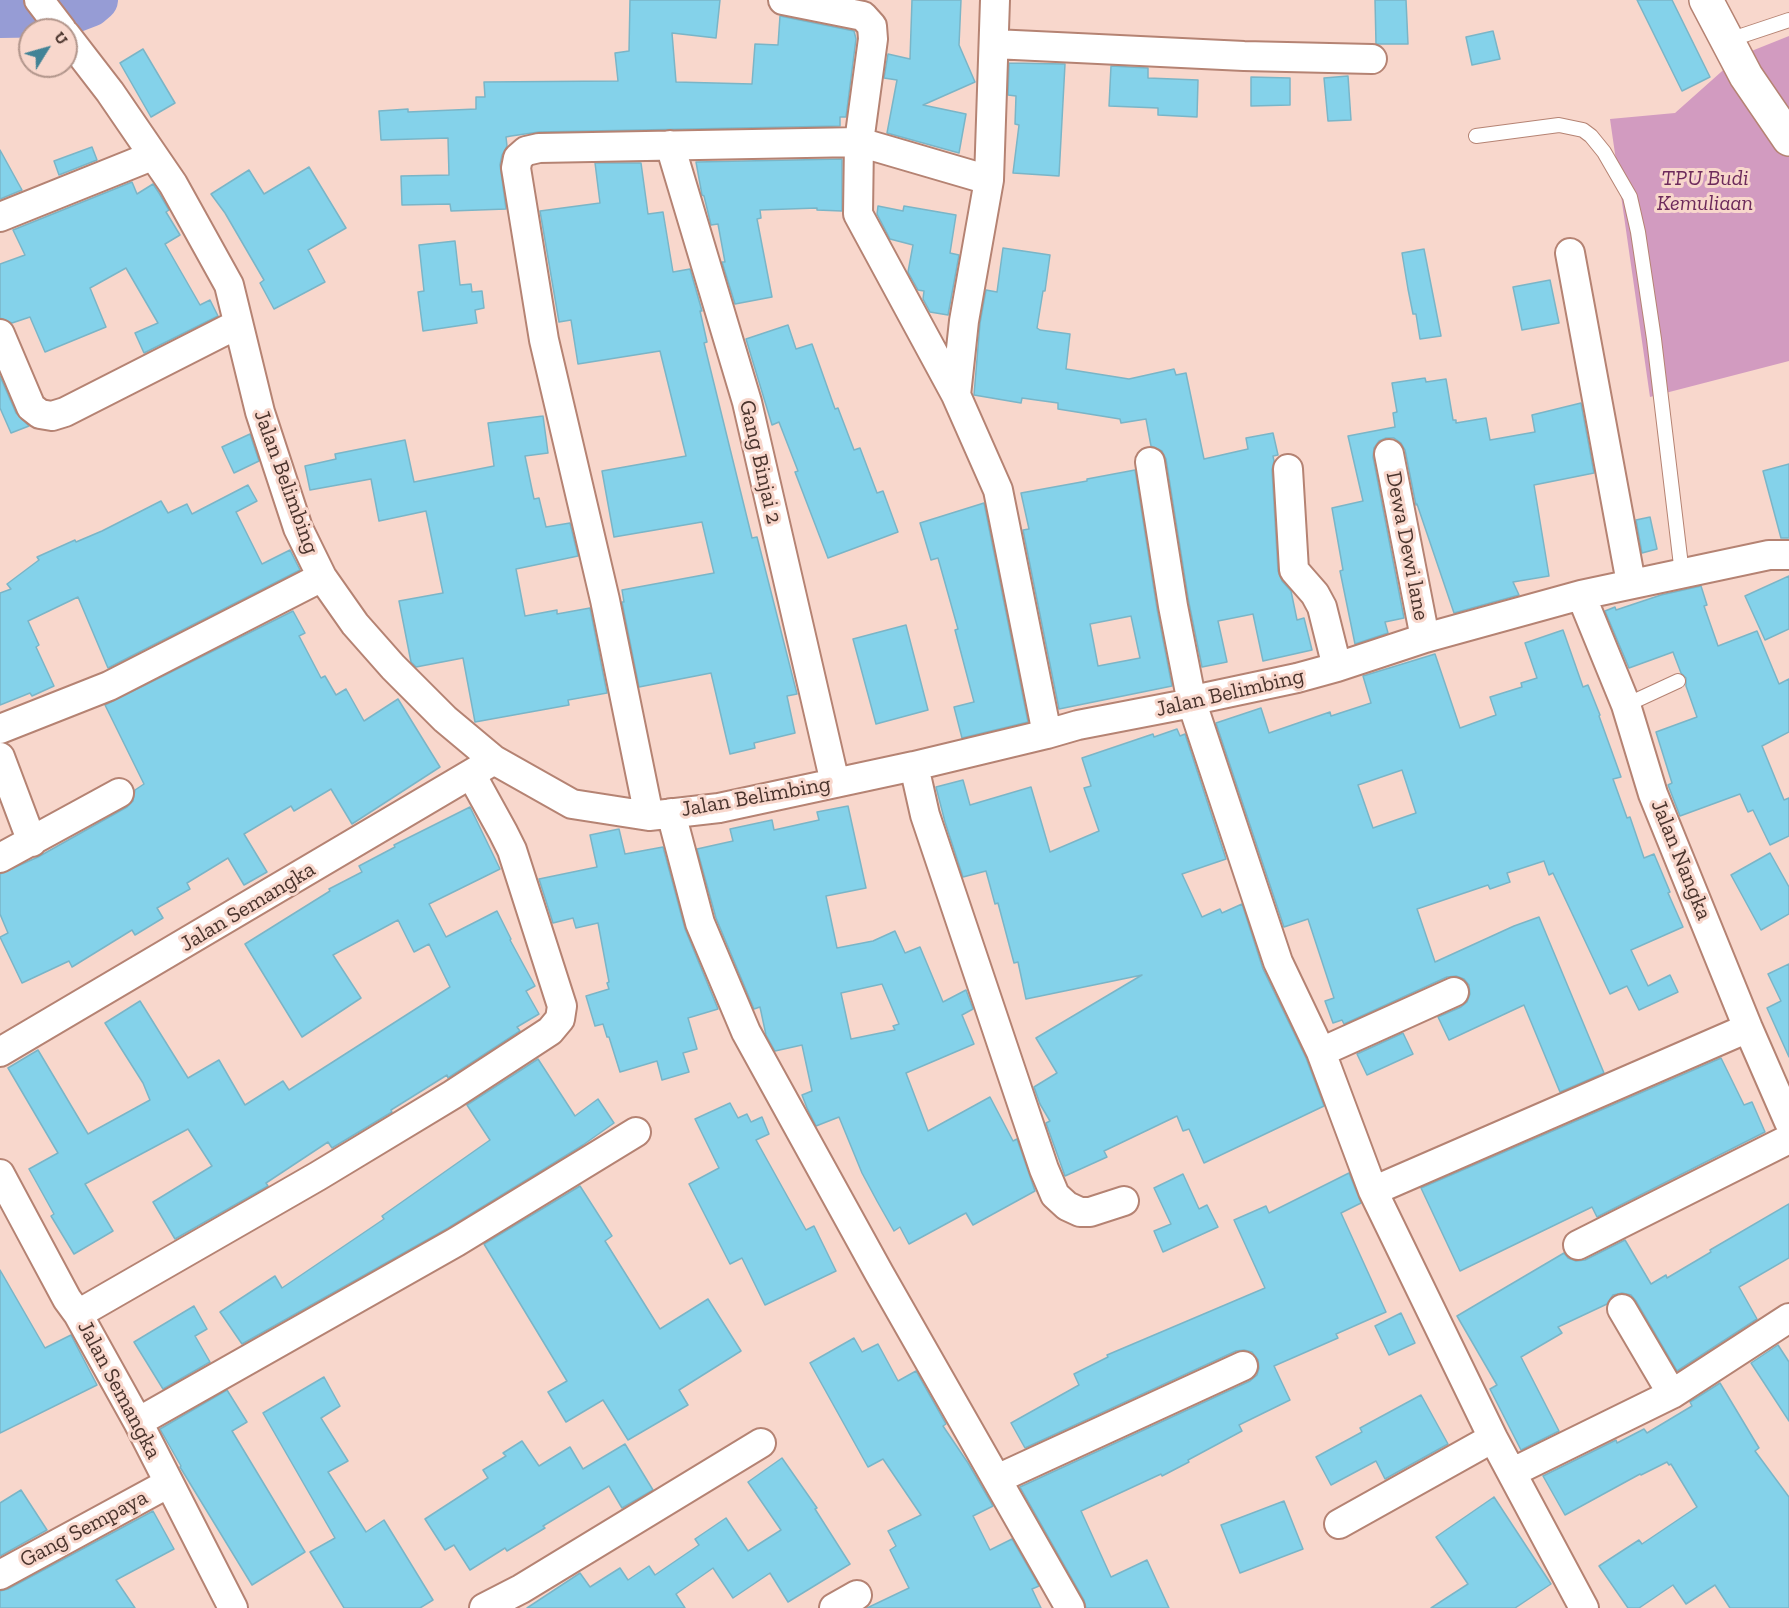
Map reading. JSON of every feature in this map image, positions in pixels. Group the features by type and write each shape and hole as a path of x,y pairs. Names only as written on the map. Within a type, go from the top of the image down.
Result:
{"street":[{"path":"39,0 53,18"},
{"path":"783,0 863,16 871,22 873,39 859,142 858,207 860,220 956,395 1001,502 1047,734"},
{"path":"956,395 964,321 989,180 995,0"},
{"path":"1706,0 1746,76 1789,139"},
{"path":"994,44 1372,59"},
{"name":"Jalan Belimbing","path":"78,51 110,92 173,184 229,285 260,412 298,528 322,577 355,624 393,667 445,719 483,767 572,804 660,814 719,808 914,766 1078,725 1192,703 1203,698 1337,667 1425,638 1581,595 1769,555 1789,555"},
{"path":"989,180 859,142 539,148 526,151 518,158 516,168 544,339 605,600 660,814 700,923 746,1032 879,1273 1070,1608"},
{"name":"Gang Binjai 2","path":"670,145 747,402 835,783"},
{"path":"0,217 152,156"},
{"path":"1570,253 1631,584"},
{"path":"0,334 31,407 39,414 52,416 65,412 238,324"},
{"name":"Dewa Dewi lane","path":"1389,454 1425,638"},
{"path":"1150,462 1173,606 1192,703 1278,962 1321,1052 1373,1191 1493,1438 1584,1608"},
{"path":"1288,469 1294,570 1322,607 1337,667"},
{"path":"0,729 109,686 322,577"},
{"name":"Jalan Nangka","path":"1581,595 1626,705 1653,794 1748,1028 1789,1122"},
{"path":"0,757 32,842"},
{"path":"914,766 925,815 1044,1169 1055,1195 1067,1206 1080,1212 1090,1212 1124,1201"},
{"path":"78,1314 309,1182 452,1095 550,1031 560,1019 562,1006 483,767"},
{"name":"Jalan Semangka","path":"0,1052 483,767"},
{"path":"0,858 119,793"},
{"path":"1321,1052 1454,992"},
{"path":"1373,1191 1748,1028"},
{"path":"138,1422 456,1242 636,1132"},
{"path":"1578,1245 1789,1140"},
{"name":"Jalan Semangka","path":"0,1174 67,1299 78,1314 138,1422 233,1608"},
{"path":"1622,1309 1672,1394"},
{"path":"1513,1472 1672,1394 1789,1318"},
{"path":"997,1479 1243,1366"},
{"path":"1339,1524 1493,1438"},
{"path":"484,1608 521,1589 761,1443"},
{"name":"Gang Sempaya","path":"0,1575 169,1483"}],"lane":[{"path":"1726,41 1789,20"},
{"path":"1476,136 1559,125 1583,130 1604,152 1630,197 1638,232 1654,339 1682,574"},
{"path":"1626,705 1678,681"}],"green space":[{"name":"TPU Budi Kemuliaan","path":"1789,36 1789,361 1650,397 1610,119 1675,113 1739,56"}],"building":[{"path":"630,0 720,0 716,38 672,33 676,82 752,84 755,44 778,45 780,16 854,31 856,39 846,117 840,117 840,126 539,132 511,136 506,137 507,146 500,165 506,209 451,211 450,204 402,205 401,176 449,175 448,138 381,140 379,111 476,109 476,97 485,97 484,82 618,81 615,53 629,51"},
{"path":"912,0 961,0 959,45 975,82 923,105 966,114 959,153 887,133 897,80 884,78 888,54 910,59"},
{"path":"1375,0 1406,0 1408,44 1376,44"},
{"path":"1637,0 1672,0 1710,77 1682,91"},
{"path":"1493,31 1500,59 1472,65 1466,37"},
{"path":"143,49 175,103 151,117 120,63"},
{"path":"1009,63 1065,64 1059,176 1013,173 1019,125 1015,124 1016,96 1008,95"},
{"path":"1111,66 1148,68 1148,78 1198,80 1197,117 1158,115 1158,108 1109,106"},
{"path":"1348,76 1351,120 1328,121 1324,78"},
{"path":"1251,77 1290,78 1290,105 1251,106"},
{"path":"92,147 97,160 59,175 54,161"},
{"path":"0,150 22,190 0,199"},
{"path":"842,159 842,211 817,210 817,208 760,210 761,218 757,219 772,297 735,304 722,262 725,262 718,224 711,225 702,195 696,162"},
{"path":"595,163 641,163 648,214 663,212 673,272 690,269 702,311 700,311 707,342 704,343 752,538 757,537 797,694 787,696 795,733 754,743 755,748 730,754 711,673 639,687 622,602 624,602 622,590 714,573 702,522 614,537 602,471 686,456 660,351 578,364 571,320 559,322 540,211 600,203"},
{"path":"309,167 346,228 308,250 325,282 274,309 260,283 264,280 225,213 211,194 249,170 264,194"},
{"path":"132,182 137,194 153,184 159,193 169,210 166,212 180,235 165,244 200,305 210,300 218,316 144,353 135,333 158,323 126,268 90,288 106,327 45,352 30,317 12,323 0,318 0,264 25,255 13,230"},
{"path":"878,206 903,211 904,206 956,215 950,253 959,255 948,315 930,312 923,299 924,291 918,290 908,272 913,245 890,239 877,214"},
{"path":"455,241 460,285 471,284 472,292 482,291 484,308 475,310 477,323 423,331 418,292 424,291 419,245"},
{"path":"1003,248 1050,255 1037,328 1070,334 1066,369 1129,379 1174,369 1176,375 1186,373 1204,459 1248,449 1246,438 1273,433 1278,455 1273,456 1272,470 1278,571 1282,581 1291,591 1297,620 1304,618 1312,650 1263,661 1253,614 1218,621 1227,662 1202,667 1189,603 1166,459 1162,451 1151,446 1146,419 1121,423 1120,419 1058,409 1058,403 1022,398 1021,403 974,395 980,323 986,290 997,292"},
{"path":"1424,249 1441,336 1420,339 1402,253"},
{"path":"1550,280 1559,323 1522,330 1513,287"},
{"path":"788,325 796,349 812,344 835,409 838,408 854,450 860,448 877,493 883,491 898,532 828,558 795,472 798,471 779,422 772,425 746,339"},
{"path":"0,376 16,413 29,426 11,433 0,408"},
{"path":"1425,378 1426,382 1446,379 1453,420 1456,420 1456,423 1486,418 1490,440 1535,432 1532,415 1581,403 1594,473 1534,485 1549,576 1513,582 1519,595 1454,613 1416,505 1405,450 1394,438 1379,441 1374,448 1373,457 1404,618 1385,622 1388,633 1355,644 1340,571 1343,570 1332,508 1363,501 1348,436 1395,427 1393,413 1397,412 1392,383"},
{"path":"543,416 548,453 525,456 534,499 539,498 546,527 570,523 578,556 516,569 525,616 557,610 557,614 590,608 607,693 568,700 569,705 475,722 463,658 416,667 411,662 399,601 443,593 426,511 379,521 371,479 310,490 305,466 336,459 335,454 405,440 414,482 494,466 488,423"},
{"path":"250,434 259,461 234,473 222,447"},
{"path":"1789,464 1789,538 1781,538 1763,471"},
{"path":"1135,470 1172,686 1059,709 1023,530 1029,529 1021,493 1087,481 1087,479","holes":["1131,616 1140,658 1098,666 1090,624"]},
{"path":"248,485 257,501 236,512 262,564 290,550 300,570 108,668 78,597 28,621 39,645 36,647 54,686 32,696 30,693 0,705 0,593 11,589 7,584 39,560 37,557 102,531 161,501 168,513 187,504 192,514"},
{"path":"984,503 1028,722 962,738 954,707 974,702 955,630 958,629 938,558 931,560 920,523"},
{"path":"1650,517 1657,549 1642,553 1636,520"},
{"path":"1789,576 1789,629 1765,640 1745,596"},
{"path":"1701,586 1707,605 1704,606 1718,646 1757,631 1779,684 1789,679 1789,732 1762,746 1784,800 1789,798 1789,836 1770,845 1753,810 1748,812 1740,794 1680,816 1668,785 1672,783 1656,732 1697,717 1686,686 1686,678 1681,673 1673,652 1629,668 1605,611 1615,607 1616,610 1661,595"},
{"path":"293,611 305,633 299,636 321,678 325,676 336,695 346,689 364,721 398,699 440,767 352,824 331,789 294,811 291,806 244,834 267,872 244,885 228,858 187,883 190,889 157,908 163,918 135,935 132,930 72,967 69,961 22,983 0,937 8,933 0,914 0,874 38,857 127,807 133,801 135,790 144,784 105,705"},
{"path":"906,625 928,710 876,724 853,639"},
{"path":"1563,630 1583,687 1588,685 1600,715 1621,777 1613,779 1627,818 1630,817 1644,858 1654,854 1683,927 1631,950 1648,986 1670,975 1678,992 1639,1010 1627,986 1610,994 1553,873 1549,875 1544,861 1507,873 1510,882 1490,889 1488,885 1417,909 1435,962 1539,917 1604,1073 1560,1092 1524,1005 1449,1040 1438,1017 1461,1007 1467,1002 1470,994 1469,985 1464,979 1456,976 1447,977 1344,1024 1342,1020 1333,1023 1325,1001 1334,998 1308,919 1284,927 1216,723 1261,708 1269,733 1330,712 1331,716 1371,703 1363,676 1435,654 1460,728 1496,715 1490,697 1522,687 1521,683 1537,678 1525,643","holes":["1402,770 1416,813 1373,828 1358,785"]},
{"path":"1177,729 1180,736 1185,734 1226,859 1182,874 1202,917 1220,909 1222,913 1242,904 1263,969 1306,1058 1324,1106 1204,1163 1189,1129 1183,1131 1177,1116 1104,1151 1107,1157 1065,1176 1046,1123 1050,1121 1040,1104 1034,1087 1057,1073 1036,1038 1142,975 1026,999 1018,962 1014,963 998,903 995,904 986,871 963,877 936,787 963,780 970,805 1031,787 1050,852 1099,831 1084,788 1091,786 1082,758 1153,734 1154,737"},
{"path":"848,806 866,888 826,896 837,948 873,941 895,931 905,953 920,947 943,1002 966,990 973,1009 962,1015 974,1044 906,1073 928,1131 990,1097 1013,1141 1017,1139 1035,1191 973,1225 966,1213 909,1244 900,1227 894,1231 877,1201 862,1173 839,1117 816,1126 802,1095 812,1091 802,1045 775,1051 766,1035 760,1007 754,1009 716,918 697,849 733,841 730,829 772,820 774,830 819,820 817,812","holes":["882,984 899,1024 893,1026 895,1030 851,1039 841,993"]},
{"path":"470,807 500,869 429,904 446,937 497,911 535,986 526,991 539,1014 517,1027 520,1031 448,1078 447,1075 332,1148 328,1142 266,1183 268,1186 175,1239 153,1202 212,1166 188,1129 85,1184 113,1231 74,1254 51,1216 54,1214 29,1169 58,1153 8,1068 38,1050 88,1134 150,1100 143,1083 105,1023 140,1001 188,1078 219,1060 245,1105 283,1081 289,1090 450,987 429,944 414,952 398,920 333,955 361,998 302,1037 245,944 330,891 329,889 362,872 359,866 395,847 394,845"},
{"path":"619,829 625,854 663,847 685,929 718,1009 688,1018 697,1049 683,1053 689,1072 662,1080 657,1061 620,1072 609,1037 607,1037 603,1024 595,1026 586,996 609,989 598,923 576,928 573,918 553,923 539,879 597,867 590,835"},
{"path":"1770,853 1789,887 1789,914 1761,930 1731,875"},
{"path":"1789,964 1789,1057 1767,1008 1781,1001 1768,974"},
{"path":"1403,1033 1413,1054 1367,1075 1357,1054"},
{"path":"1721,1058 1744,1105 1752,1102 1765,1132 1597,1217 1592,1207 1460,1271 1421,1188"},
{"path":"538,1059 575,1116 598,1099 614,1123 583,1145 448,1228 242,1344 220,1312 275,1276 282,1288 384,1219 382,1216 490,1140 467,1105"},
{"path":"730,1103 738,1118 747,1114 751,1122 762,1117 769,1134 756,1140 806,1230 814,1226 836,1271 765,1305 742,1258 730,1264 689,1184 719,1168 695,1119"},
{"path":"1349,1173 1361,1203 1341,1213 1386,1312 1336,1334 1338,1338 1274,1366 1290,1400 1239,1425 1242,1431 1188,1460 1189,1462 1081,1511 1111,1577 1147,1560 1169,1608 1086,1608 1084,1600 1020,1487 1250,1381 1257,1375 1258,1360 1252,1352 1236,1351 1025,1448 1011,1423 1079,1385 1074,1374 1108,1357 1107,1355 1265,1288 1234,1220 1266,1206 1269,1213"},
{"path":"1183,1174 1199,1209 1207,1205 1218,1227 1163,1252 1154,1231 1171,1224 1154,1188"},
{"path":"580,1186 612,1236 605,1241 660,1329 708,1299 741,1351 679,1390 688,1405 628,1440 603,1400 566,1422 548,1392 567,1381 484,1244"},
{"path":"1789,1204 1789,1258 1739,1287 1757,1319 1677,1371 1636,1301 1631,1295 1622,1293 1613,1295 1607,1304 1558,1327 1562,1333 1521,1357 1559,1431 1521,1450 1490,1389 1497,1385 1457,1316 1564,1253 1568,1258 1576,1261 1585,1260 1625,1240 1651,1284 1666,1275 1667,1278"},
{"path":"0,1270 45,1348 71,1335 97,1385 0,1433"},
{"path":"194,1306 207,1329 195,1336 210,1362 163,1389 134,1342"},
{"path":"1401,1313 1415,1343 1389,1355 1375,1326"},
{"path":"854,1338 862,1352 878,1344 898,1381 916,1371 946,1424 943,1426 993,1506 973,1516 990,1550 1012,1539 1039,1586 1032,1589 1041,1608 867,1608 909,1588 890,1550 896,1546 888,1531 921,1515 883,1459 868,1467 810,1363"},
{"path":"1778,1345 1789,1362 1789,1421 1751,1363"},
{"path":"324,1377 340,1406 321,1418 348,1461 328,1472 366,1532 384,1520 433,1600 420,1608 344,1608 310,1552 335,1538 263,1413"},
{"path":"1720,1383 1759,1448 1755,1451 1789,1497 1789,1608 1730,1608 1715,1585 1686,1604 1673,1585 1639,1608 1628,1608 1599,1566 1639,1540 1642,1544 1697,1507 1671,1464 1667,1462 1640,1474 1565,1515 1543,1476 1616,1440 1617,1443 1644,1429 1647,1433 1692,1406 1690,1402"},
{"path":"227,1390 247,1422 232,1431 305,1552 252,1585 180,1467 160,1429"},
{"path":"1421,1395 1448,1444 1385,1479 1376,1461 1331,1485 1316,1457 1362,1432 1360,1428"},
{"path":"522,1441 539,1466 570,1447 583,1469 625,1444 653,1490 622,1508 609,1486 507,1551 505,1548 470,1570 454,1545 445,1550 425,1519 488,1478 483,1470 506,1456 503,1453"},
{"path":"782,1458 817,1508 815,1509 850,1564 788,1602 770,1573 733,1598 713,1568 676,1594 685,1608 527,1608 580,1573 590,1587 620,1568 628,1580 649,1566 655,1575 699,1545 695,1539 726,1518 748,1551 781,1530 748,1482"},
{"path":"21,1490 47,1530 0,1556 0,1503"},
{"path":"1494,1497 1551,1584 1515,1608 1431,1608 1468,1584 1436,1537"},
{"path":"1284,1501 1303,1549 1240,1573 1221,1525"},
{"path":"153,1511 174,1549 116,1580 135,1608 0,1608 0,1591 8,1589"}],"waterway":[{"path":"0,17 64,16 90,6 97,0"}]}
